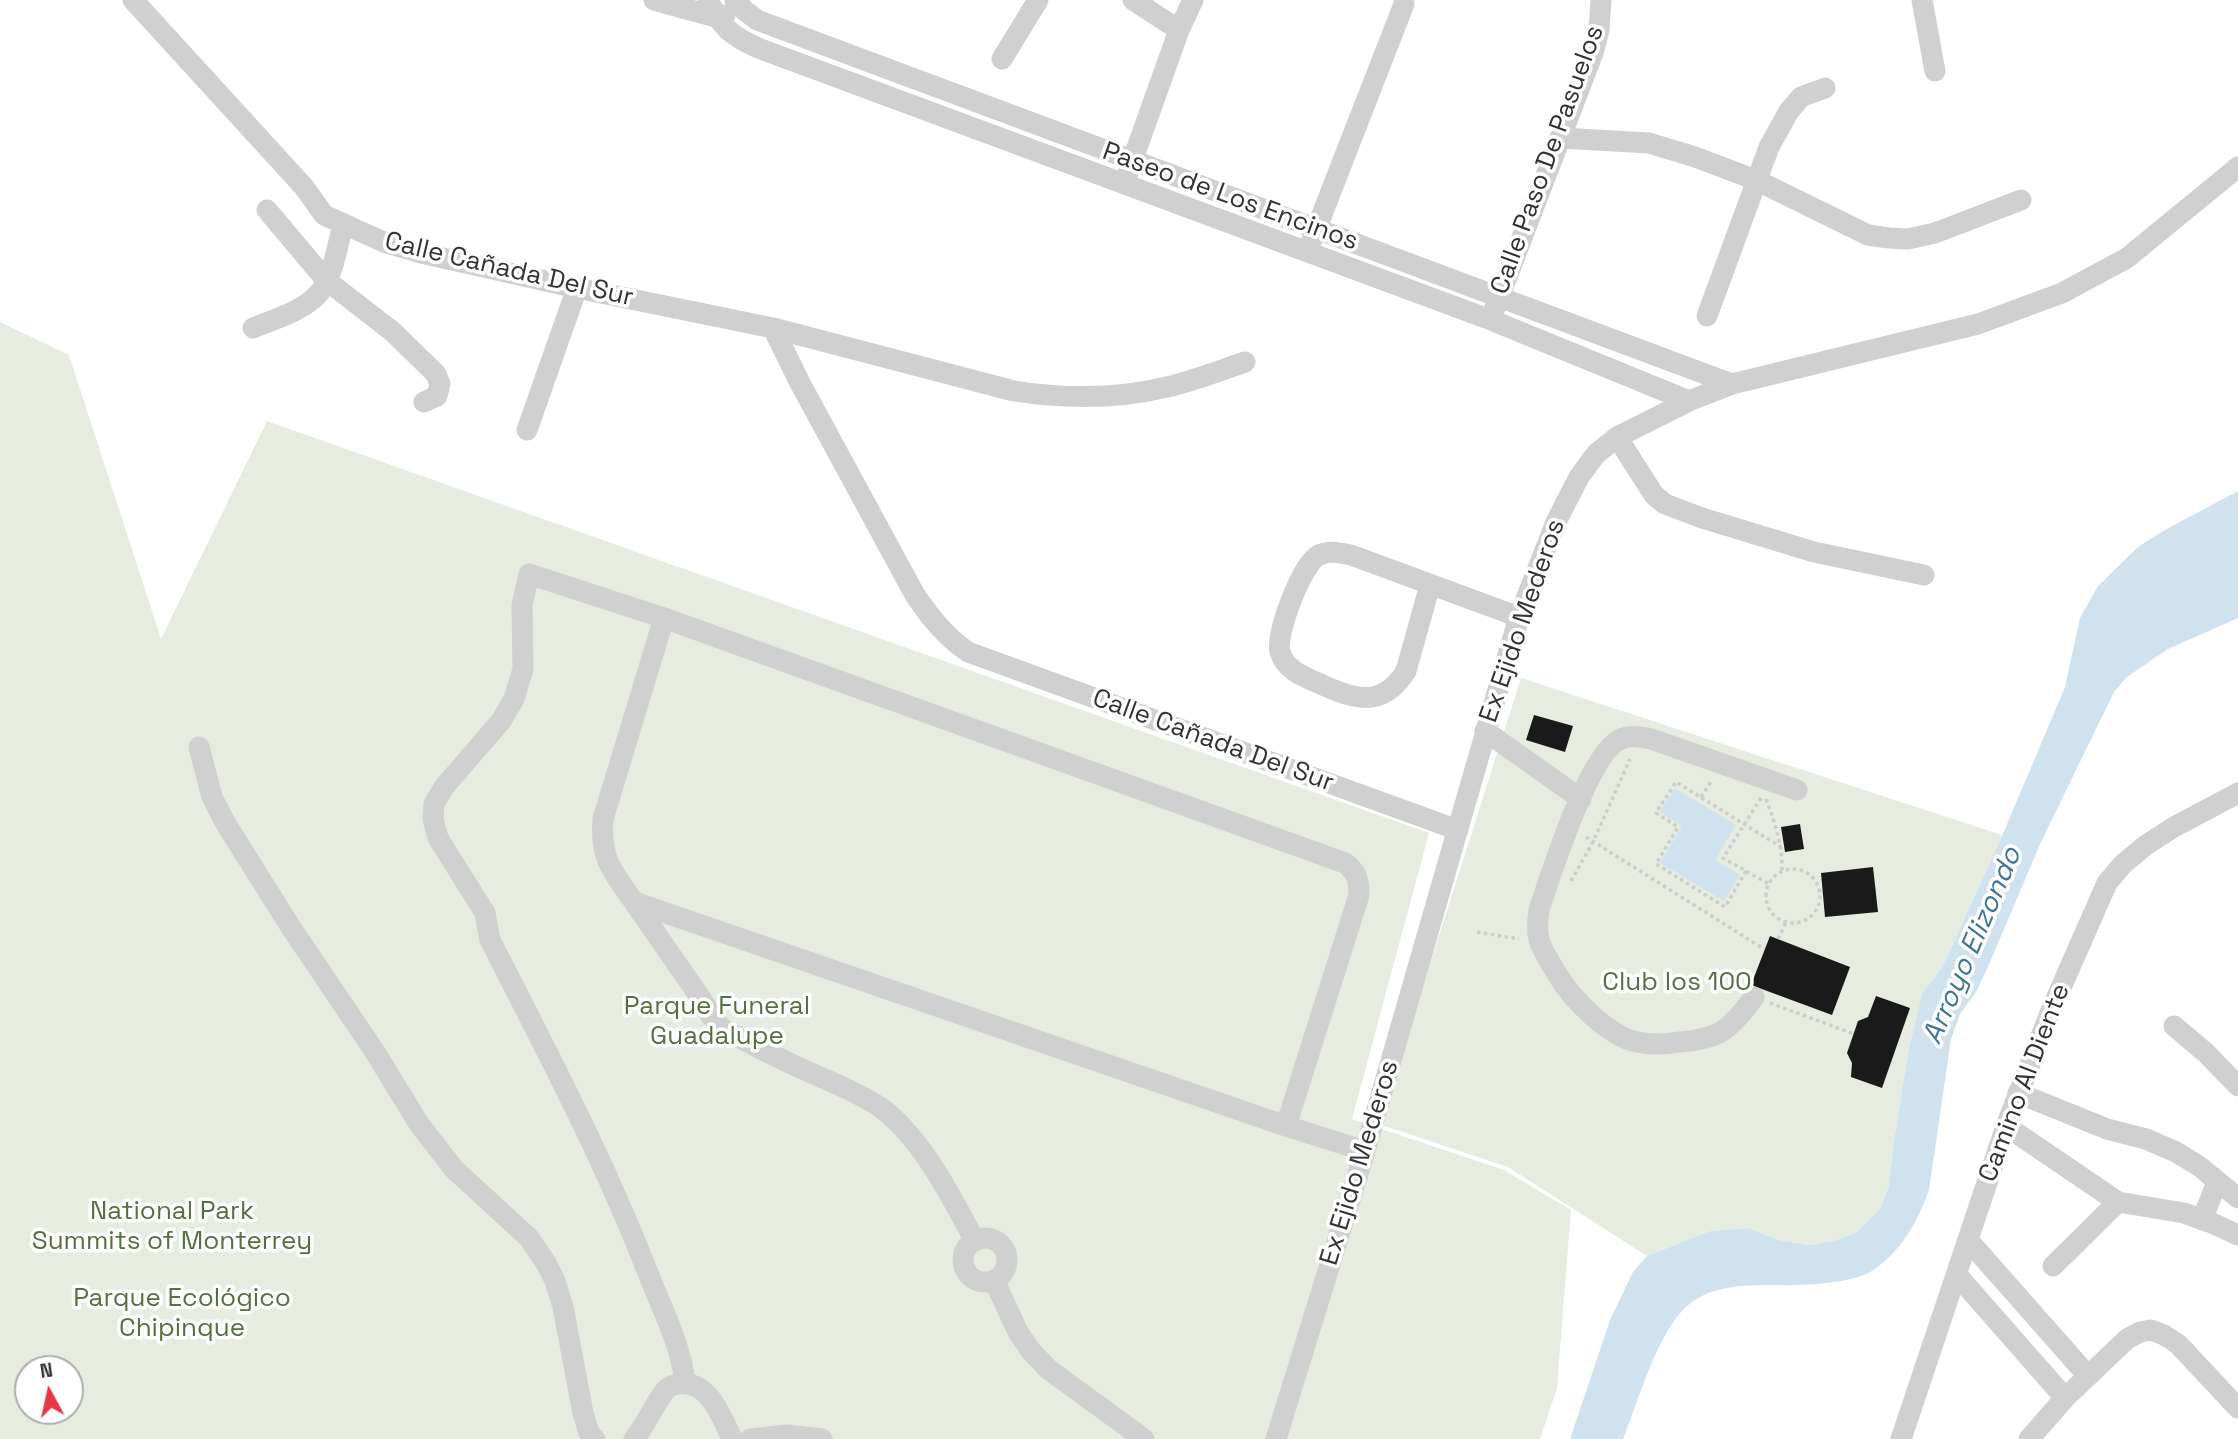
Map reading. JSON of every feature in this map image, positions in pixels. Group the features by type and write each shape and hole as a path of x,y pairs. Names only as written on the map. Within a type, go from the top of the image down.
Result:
{"street":[{"name":"Calle Cañada Del Sur","path":"133,0 303,187 324,215 386,243 577,288 773,328 1014,391 1049,397 1094,397 1167,387 1245,362"},
{"path":"654,0 712,8 740,5"},
{"path":"1002,59 1038,0"},
{"path":"1133,0 1179,30"},
{"path":"1124,185 1179,30 1193,0"},
{"name":"Calle Paso De Pasuelos","path":"1491,320 1592,53 1599,30 1601,0"},
{"path":"1922,0 1935,71"},
{"path":"1308,253 1404,4"},
{"name":"Paseo de Los Encinos","path":"740,5 757,20 1732,384"},
{"name":"Paseo de Los Encinos","path":"712,8 727,31 758,48 1491,320 1689,401"},
{"path":"1707,316 1769,148 1789,111 1801,97 1825,88"},
{"path":"1560,138 1649,143 1756,180 1868,235 1889,238 1908,239 1935,233 2021,200"},
{"name":"Ex Ejido Mederos","path":"1276,1439 1365,1151 1519,617 1556,522 1579,477 1596,454 1616,437 1689,401 1732,384 1978,324 2062,293 2127,258 2238,167"},
{"path":"267,210 326,280 393,332 436,374 440,384 437,396 424,402"},
{"path":"253,328 298,309 320,291 332,266 343,224"},
{"path":"527,430 577,288"},
{"name":"Calle Cañada Del Sur","path":"773,328 915,594 934,622 950,639 968,652 1458,830"},
{"path":"1616,437 1654,495 1672,507 1814,552 1924,575"},
{"path":"1430,585 1406,671 1390,690 1369,698 1346,695 1306,678 1284,662 1280,653 1280,637 1304,570 1312,559 1327,552 1351,555 1519,617"},
{"path":"685,1383 682,1360 636,1242 569,1096 490,940 485,913 438,838 433,819 434,804 444,787 501,721 514,699 523,669 522,605 529,574 664,618 1345,863 1353,870 1359,886 1359,895 1286,1126"},
{"path":"664,618 603,819 601,838 604,855 711,1016 722,1028 881,1108 917,1146 949,1194 975,1241"},
{"path":"1485,731 1581,799"},
{"path":"1754,997 1737,1020 1719,1033 1691,1041 1636,1042 1603,1025 1566,989 1538,942 1536,927 1539,910 1581,799 1599,762 1611,745 1621,738 1637,736 1673,746 1797,790"},
{"path":"199,747 212,797 226,824 419,1124 454,1169 529,1238 546,1263 555,1281 562,1307 583,1413 589,1433 595,1439"},
{"name":"Camino Al Diente","path":"1901,1439 2018,1093 2107,883 2123,864 2146,845 2174,827 2235,798"},
{"path":"634,902 1365,1151"},
{"path":"2174,1026 2206,1053 2238,1086"},
{"path":"2018,1093 2107,1129 2147,1139 2199,1167 2238,1198"},
{"path":"2006,1126 2118,1202 2184,1213 2238,1235"},
{"path":"2202,1220 2217,1182"},
{"path":"2053,1266 2118,1202"},
{"path":"990,1239 1003,1248 1007,1262 1005,1270 994,1280 976,1280 965,1269 964,1254 975,1241 990,1239"},
{"path":"1968,1240 2088,1376"},
{"path":"1957,1275 2065,1398"},
{"path":"994,1280 1018,1332 1031,1351 1048,1369 1144,1439"},
{"path":"2029,1439 2065,1398 2127,1339 2151,1330 2178,1344 2238,1408"},
{"path":"634,1439 665,1389 685,1383 698,1386 709,1397 732,1439"},
{"path":"750,1439 787,1435 822,1439"}],"path":[{"path":"1569,886 1593,842 1633,751"},
{"path":"1701,797 1713,778"},
{"path":"1746,871 1725,907 1656,864 1678,827 1656,813 1676,782 1781,847"},
{"path":"1769,884 1723,858 1763,794 1777,828 1782,872"},
{"path":"1569,827 1764,949"},
{"path":"1799,870 1814,878 1820,894 1816,910 1810,917 1795,923 1786,922 1777,918 1767,903 1769,884 1782,872 1799,870"},
{"path":"1778,939 1786,922"},
{"path":"1477,932 1538,942"},
{"path":"1754,997 1854,1034"}],"green space":[{"name":"Parque Funeral Guadalupe","path":"0,322 69,355 161,639 267,421 1429,833 1352,1119 1504,1170 1571,1210 1557,1388 1540,1439 0,1439"},
{"name":"Club los 100","path":"1521,678 2002,835 1943,966 1922,994 1909,1048 1889,1186 1880,1209 1857,1232 1834,1241 1809,1245 1778,1240 1748,1228 1710,1231 1647,1256 1508,1167 1379,1124"}],"water":[{"name":"Arroyo Elizondo","path":"2238,491 2238,618 2168,649 2127,677 2114,692 2041,842 1976,992 1960,1014 1951,1039 1929,1190 1920,1213 1900,1245 1872,1271 1851,1279 1796,1285 1750,1285 1727,1288 1696,1299 1677,1317 1658,1349 1623,1439 1570,1439 1610,1320 1633,1272 1647,1256 1710,1231 1748,1228 1778,1240 1809,1245 1834,1241 1857,1232 1880,1209 1889,1186 1909,1048 1922,994 1943,966 2065,687 2080,618 2098,586 2138,547"},
{"path":"1675,788 1736,825 1715,860 1740,875 1724,901 1660,863 1682,826 1660,812"}],"building":[{"path":"1534,715 1573,726 1565,752 1526,740"},
{"path":"1800,824 1804,849 1785,852 1781,827"},
{"path":"1873,867 1878,912 1825,917 1821,873"},
{"path":"1770,936 1850,967 1832,1015 1751,985"},
{"path":"1876,996 1910,1008 1882,1088 1851,1077 1852,1063 1847,1053 1858,1021 1868,1017"}],"park label":[{"name":"National Park Summits of Monterrey","path":"172,1227"},
{"name":"Parque Ecológico Chipinque","path":"182,1314"}]}
